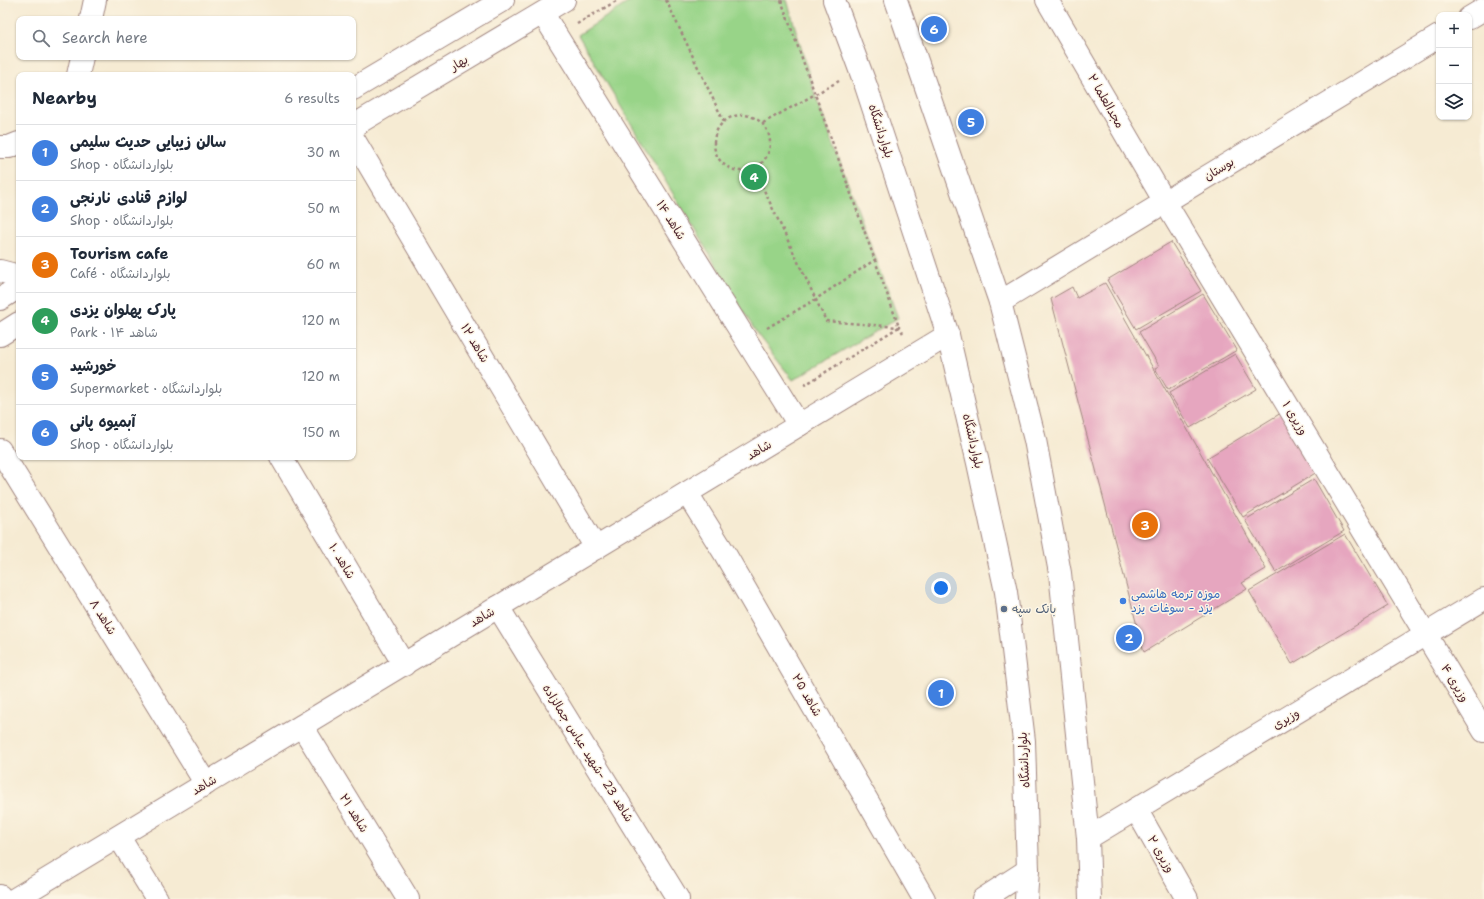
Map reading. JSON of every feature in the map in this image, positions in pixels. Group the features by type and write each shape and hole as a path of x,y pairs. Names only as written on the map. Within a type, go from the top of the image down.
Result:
{"street":[{"path":"92,16 95,0"},
{"path":"356,87 503,0"},
{"name":"بهار","path":"356,124 543,14 564,0"},
{"name":"بلواردانشگاه","path":"834,0 860,69 948,335 1006,592 1024,741 1028,870 1026,899"},
{"path":"896,0 1000,302 1035,440 1060,572 1088,838 1090,899"},
{"name":"مجدالعلما ۲","path":"1047,0 1165,202"},
{"path":"1472,16 1484,9"},
{"name":"شاهد ۱۴","path":"543,14 799,425"},
{"name":"بوستان","path":"1000,302 1436,38"},
{"path":"79,72 81,60"},
{"name":"شاهد ۱۲","path":"356,143 596,548"},
{"path":"0,147 9,147 16,144"},
{"name":"وزیری ۱","path":"1165,202 1426,635"},
{"path":"0,272 16,275"},
{"path":"0,299 16,289"},
{"path":"0,335 16,325"},
{"name":"شاهد","path":"16,899 948,335"},
{"name":"شاهد ۸","path":"0,450 206,784"},
{"name":"شاهد ۱۰","path":"283,460 404,665"},
{"name":"شاهد ۲۵","path":"687,493 725,554 924,899"},
{"name":"وزیری","path":"1088,838 1484,599"},
{"name":"شاهد 23 -شهید عباس جمالزاده","path":"498,607 678,899"},
{"name":"وزیری ۴","path":"1426,635 1484,730"},
{"name":"شاهد ۲۱","path":"302,726 408,899"},
{"name":"وزیری ۲","path":"1136,809 1187,899"},
{"path":"119,837 157,899"},
{"path":"983,899 1028,870"}],"path":[{"path":"581,31 577,24 618,0"},
{"path":"666,0 724,122"},
{"path":"781,0 876,259 899,327 916,355"},
{"path":"763,123 860,69"},
{"path":"748,115 763,123 770,138 769,154 759,167 744,172 728,169 716,157 713,141 719,126 732,116 748,115"},
{"path":"754,169 826,320 899,327"},
{"path":"746,340 816,299 876,259"},
{"path":"798,389 899,327"}],"green space":[{"path":"632,0 787,0 815,95 898,318 793,380 757,334 578,35"}],"building":[{"path":"1171,242 1201,291 1136,329 1107,280"},
{"path":"1105,283 1266,569 1242,583 1247,589 1144,652 1051,299 1072,287 1077,298"},
{"path":"1203,294 1237,350 1168,390 1155,368 1159,366 1139,332"},
{"path":"1235,354 1256,389 1190,428 1169,393"},
{"path":"1286,410 1322,469 1243,517 1207,458"},
{"path":"1314,479 1344,531 1276,572 1245,520"},
{"path":"1345,534 1388,606 1292,664 1249,591"}],"place":[{"name":"آبمیوه پانی","path":"934,29"},
{"name":"خورشید","path":"971,122"},
{"name":"پارک پهلوان یزدی","path":"754,177"},
{"name":"Tourism cafe","path":"1145,525"},
{"name":"موزه ترمه هاشمی یزد - سوغات یزد","path":"1123,601"},
{"name":"بانک سپه","path":"1004,609"},
{"name":"لوازم قنادی نارنجی","path":"1129,638"},
{"name":"سالن زیبایی حدیث سلیمی","path":"941,693"}]}
